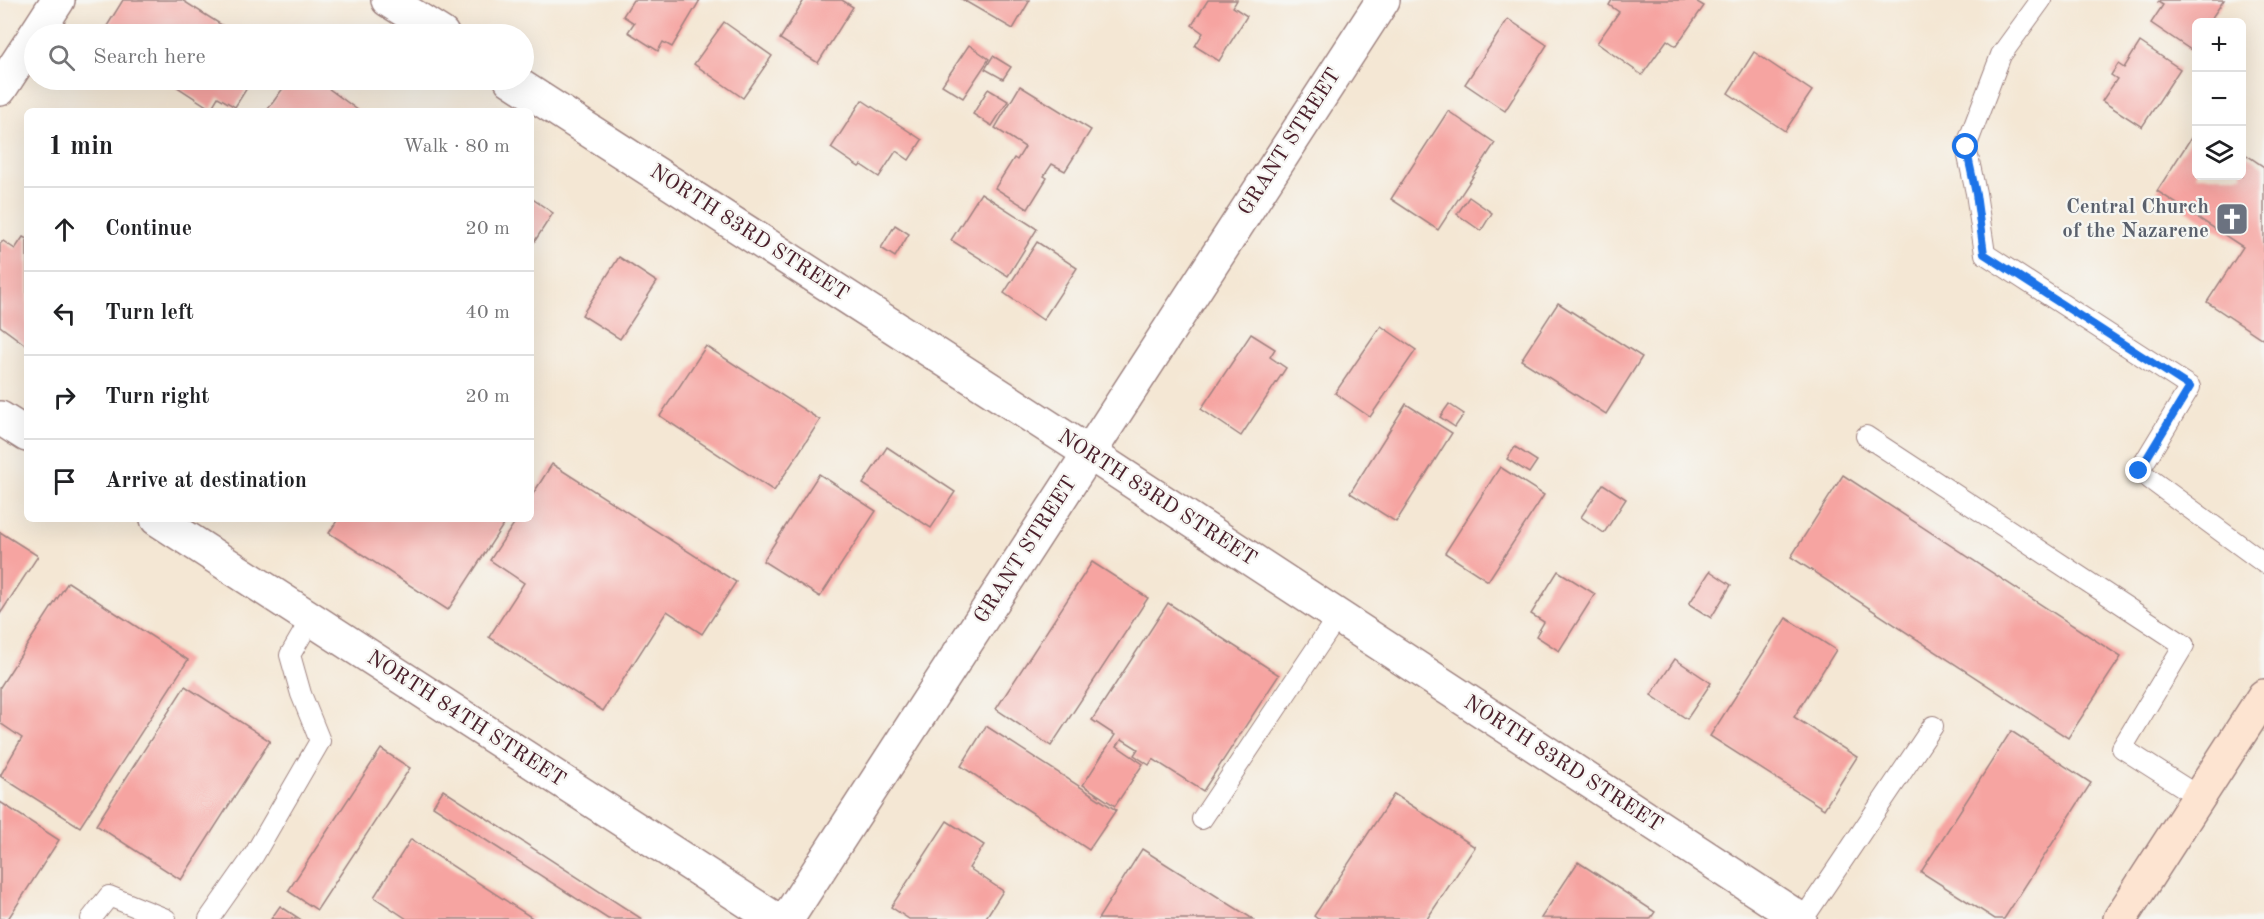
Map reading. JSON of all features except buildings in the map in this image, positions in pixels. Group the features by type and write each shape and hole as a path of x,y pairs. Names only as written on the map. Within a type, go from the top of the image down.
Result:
{"main road":[{"path":"2120,919 2264,696"}],"street":[{"path":"43,24 58,0"},
{"path":"388,0 426,24"},
{"name":"GRANT STREET","path":"787,919 1383,0"},
{"path":"0,89 24,53"},
{"name":"NORTH 83RD STREET","path":"526,90 1089,453 1802,919"},
{"path":"0,417 24,433"},
{"name":"NORTH 84TH STREET","path":"162,522 775,919"}],"lane":[{"path":"2042,0 2001,55 1966,147 1976,194 1984,254 2190,387 2139,471 2264,563"},
{"path":"1866,436 2184,645 2122,748 2199,797"},
{"path":"1202,819 1338,616"},
{"path":"209,919 254,855 320,741 290,655 311,619"},
{"path":"1802,919 1933,726"},
{"path":"91,919 108,896 166,919"}],"place":[{"name":"Central Church of the Nazarene","path":"2232,219"}],"route":[{"path":"1966,147 1976,194 1984,254 2190,387 2139,471"}]}
